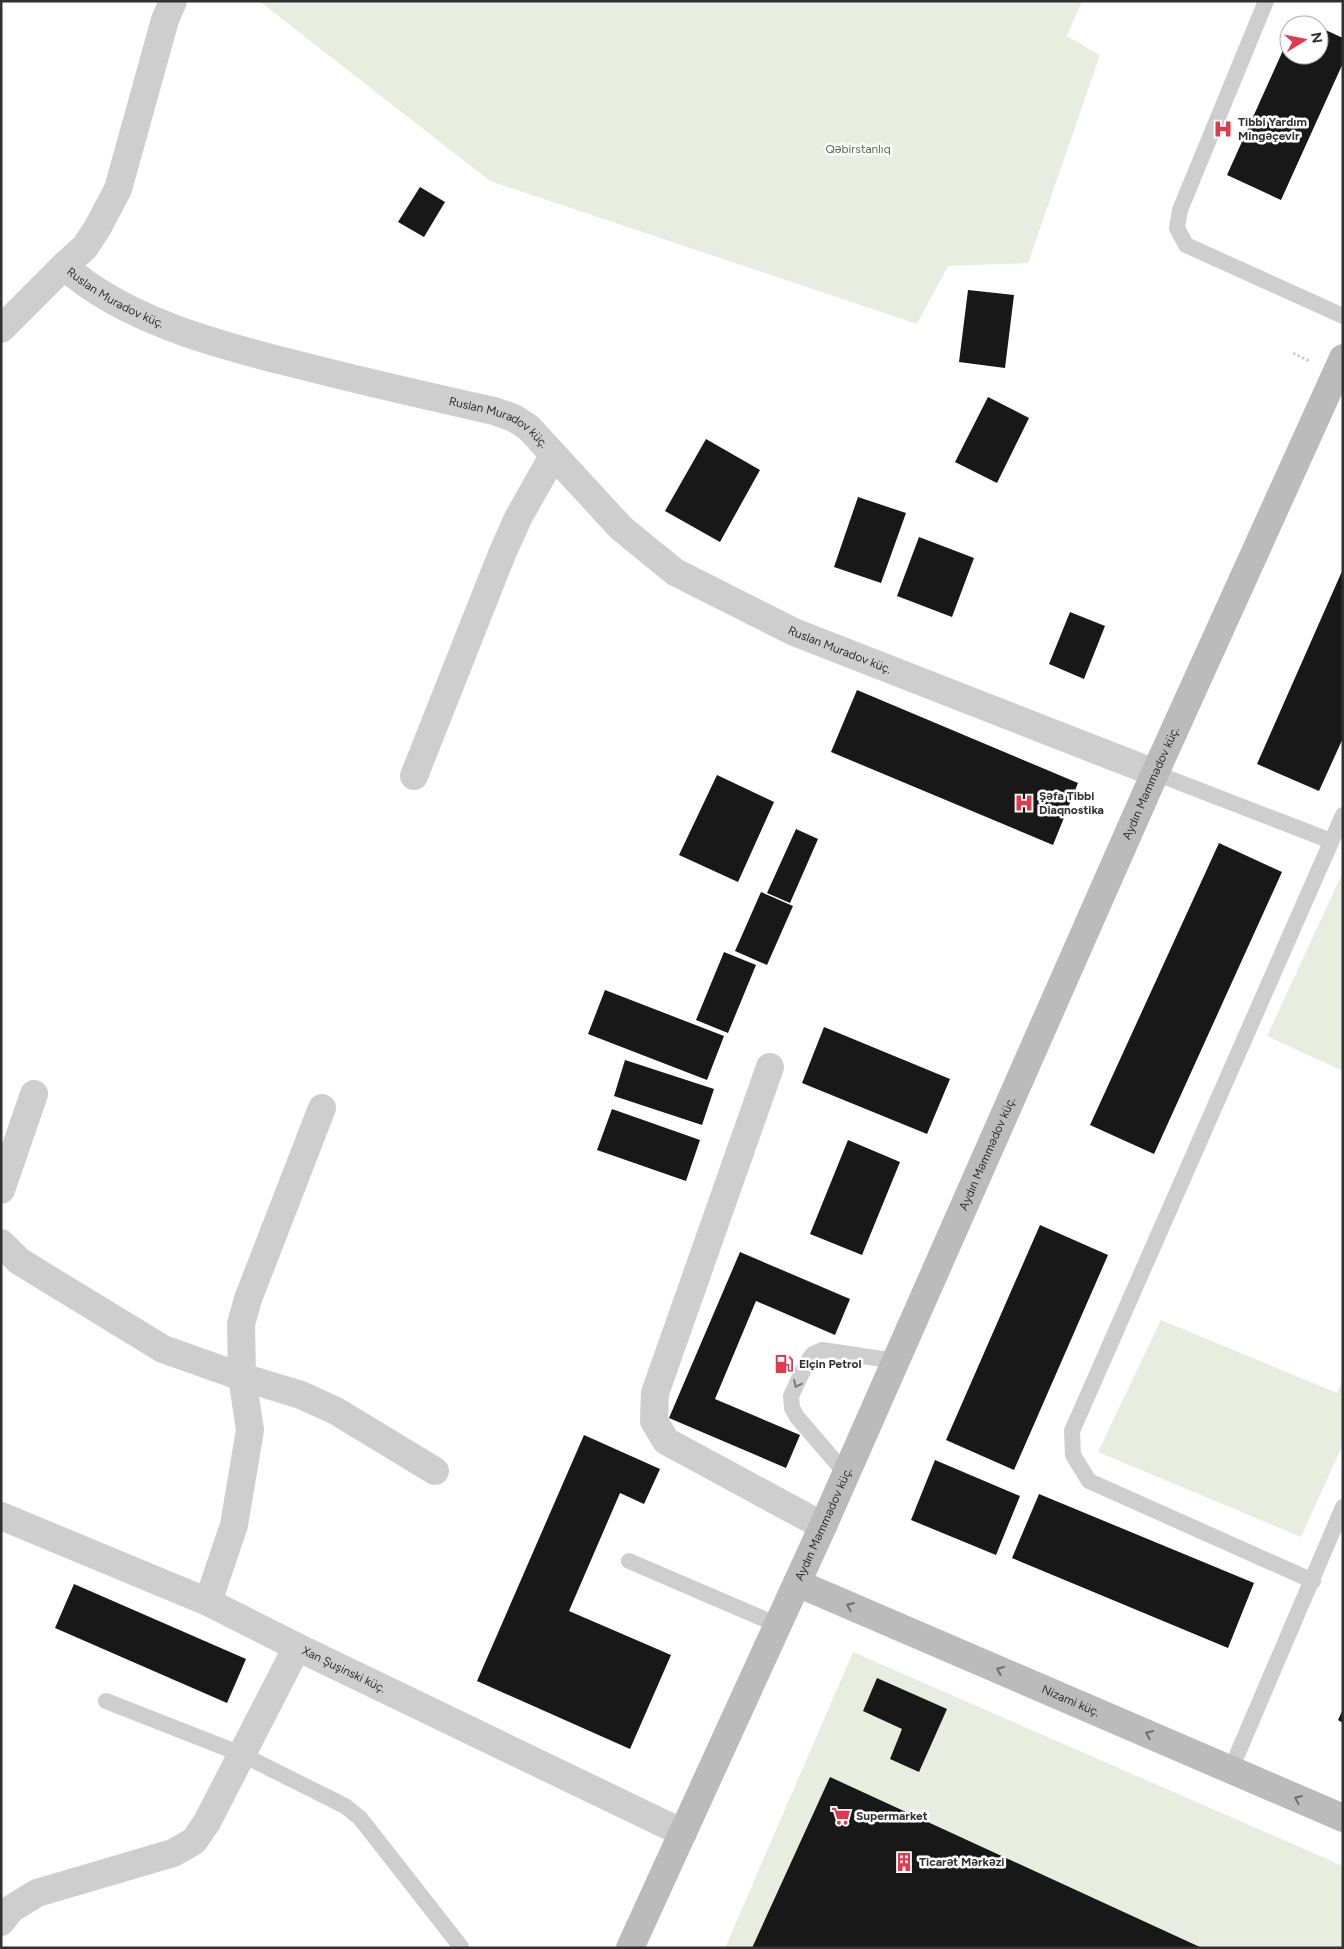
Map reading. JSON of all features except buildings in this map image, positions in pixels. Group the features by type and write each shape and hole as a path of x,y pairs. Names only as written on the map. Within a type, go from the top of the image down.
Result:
{"street":[{"name":"Ruslan Muradov küç.","path":"173,1 165,20 118,189 98,227 85,246 64,266 81,282 111,301 180,330 248,352 348,378 494,411 514,418 529,428 621,528 675,572 794,632 1155,773"},
{"path":"1,329 64,266"},
{"name":"Aydın Məmmədov küç.","path":"630,1948 823,1526 1155,773 1343,358"},
{"path":"414,776 502,554 518,518 553,456"},
{"path":"770,1067 655,1394 654,1420 666,1441 823,1526"},
{"path":"1,1190 34,1094"},
{"path":"208,1602 234,1524 250,1430 242,1377 241,1324 322,1108"},
{"path":"1,1243 19,1262 163,1349 242,1377 301,1395 336,1411 435,1471"},
{"name":"Xan Şuşinski küç.","path":"1,1516 208,1602 297,1647 683,1833"},
{"name":"Nizami küç.","path":"797,1583 1343,1818"},
{"path":"1,1922 11,1909 37,1893 173,1853 194,1840 207,1822 297,1647"}],"lane":[{"path":"1266,1 1180,210 1177,228 1186,245 1343,316"},
{"path":"1155,773 1332,841"},
{"path":"1313,1580 1089,1481 1073,1455 1072,1430 1343,816"},
{"path":"846,1474 797,1417 792,1408 791,1396 807,1362 813,1354 822,1350 896,1361"},
{"path":"1231,1769 1343,1507"},
{"path":"629,1561 778,1625"},
{"path":"106,1701 241,1754 345,1806 360,1818 461,1947"}],"green space":[{"name":"Qəbirstanlıq","path":"259,1 1082,1 1067,36 1100,55 1028,263 948,266 917,324 490,181"},
{"path":"1343,872 1343,1071 1267,1036"},
{"path":"1161,1320 1337,1393 1343,1378 1343,1444 1301,1537 1098,1452"},
{"path":"853,1652 1343,1866 1343,1948 725,1948"}],"place":[{"name":"Tibbi Yardım Mingəçevir","path":"1223,129"},
{"name":"Şəfa Tibbi Diaqnostika","path":"1024,803"},
{"name":"Elçin Petrol","path":"784,1364"},
{"name":"Supermarket","path":"841,1816"},
{"name":"Ticarət Mərkəzi","path":"904,1862"}]}
